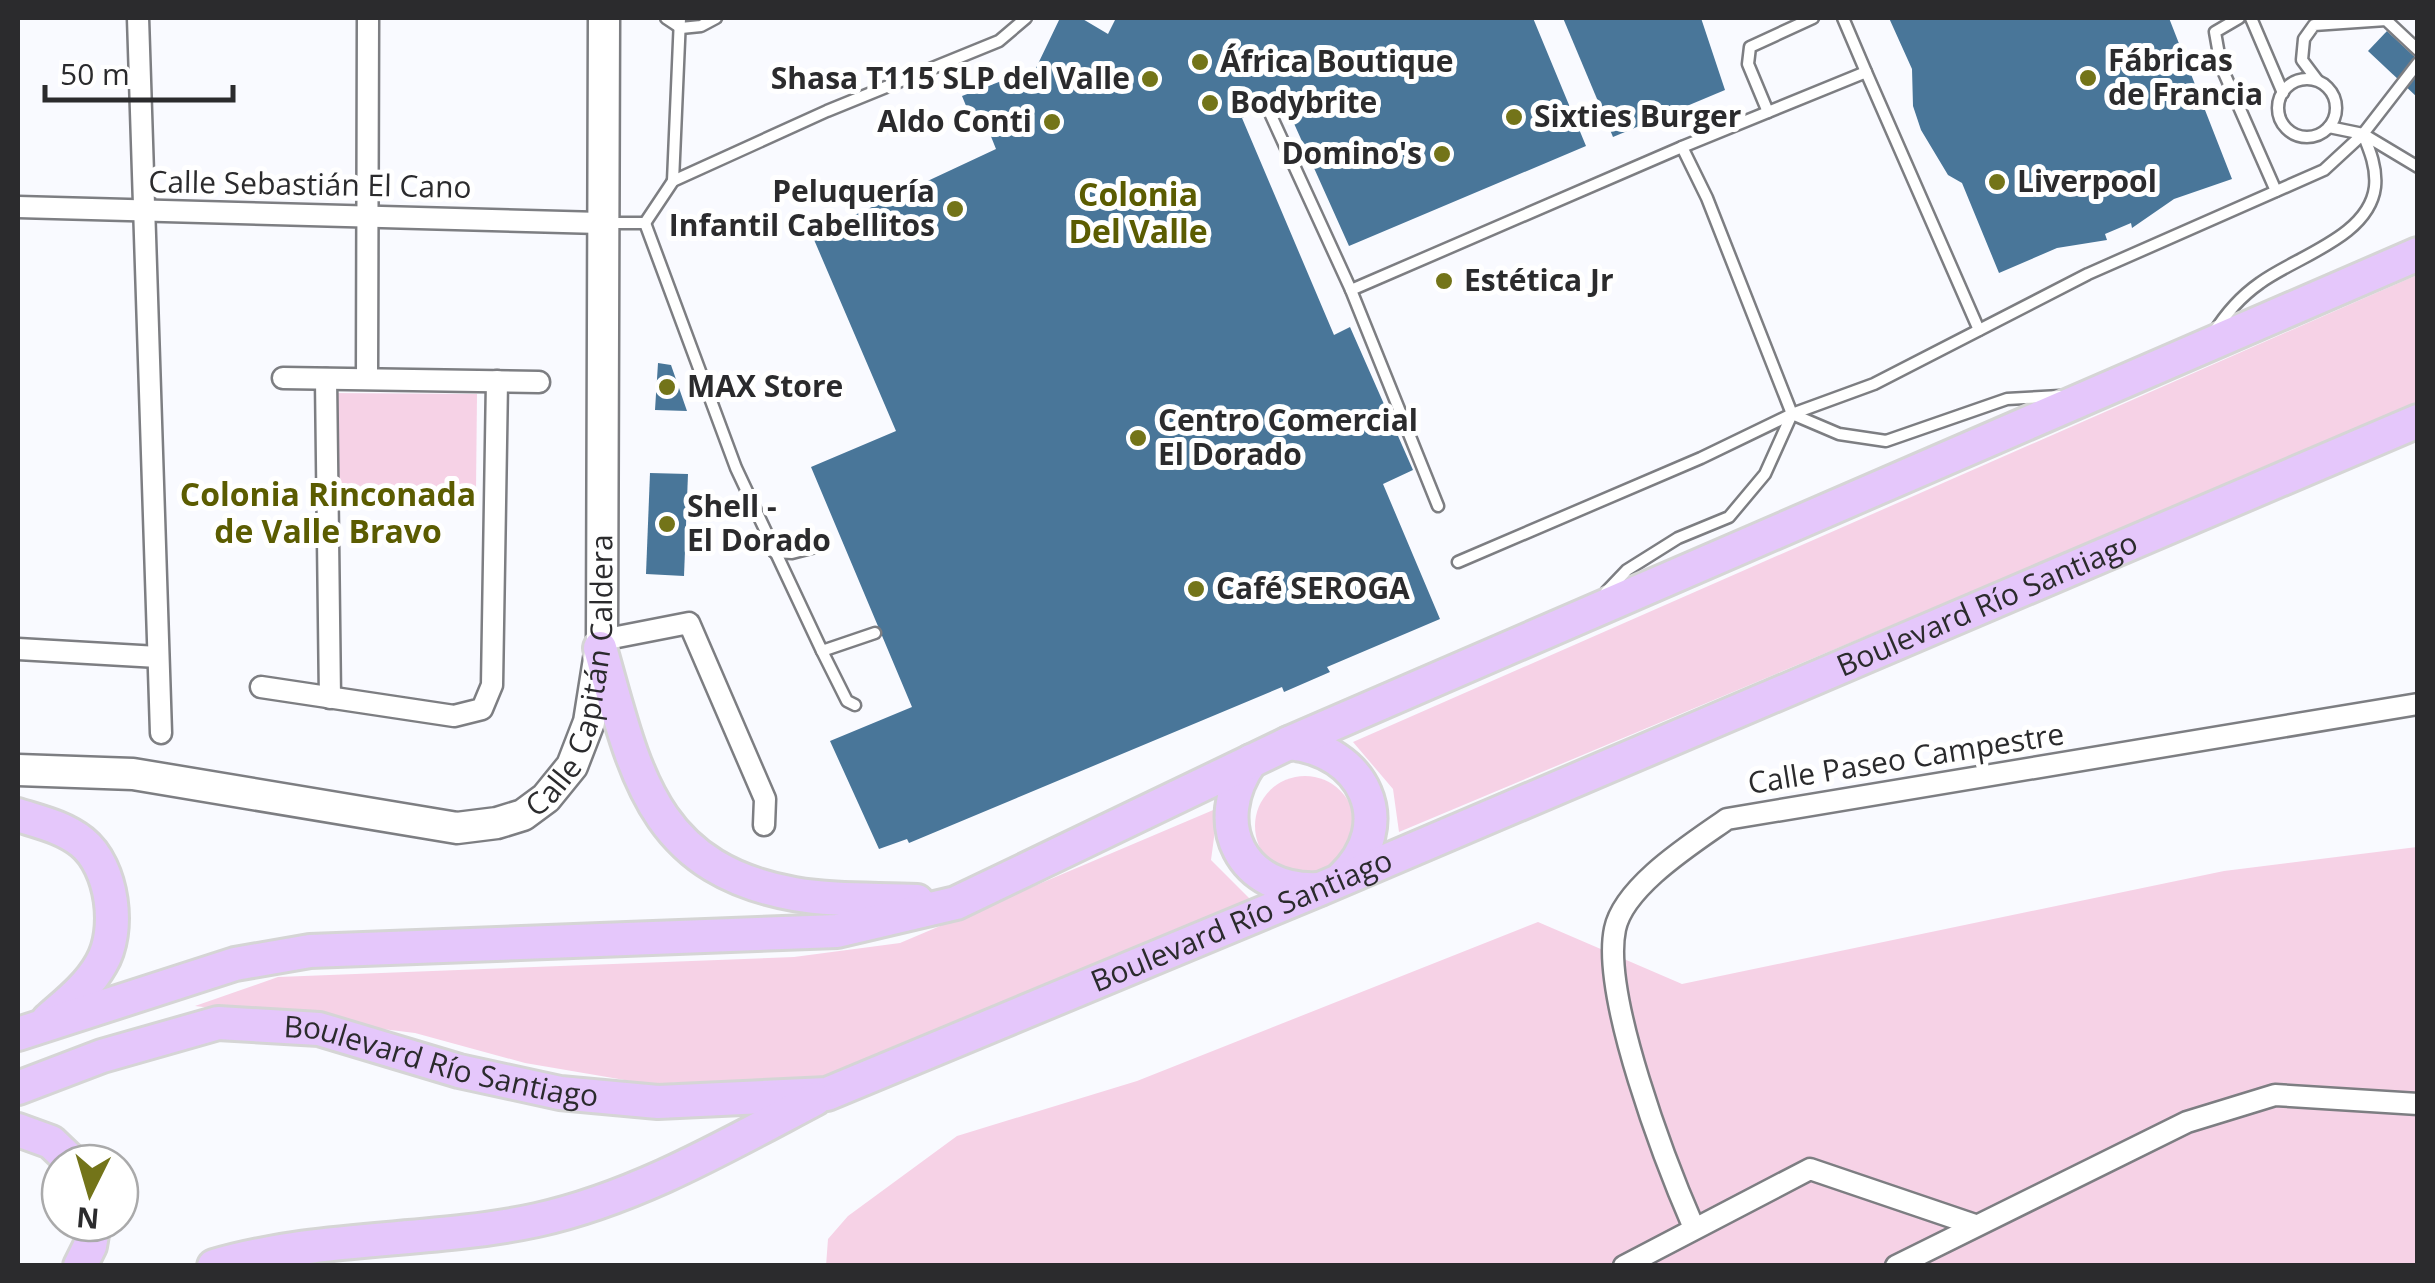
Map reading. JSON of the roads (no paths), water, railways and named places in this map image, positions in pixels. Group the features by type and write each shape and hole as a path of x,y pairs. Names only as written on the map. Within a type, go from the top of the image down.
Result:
{"main road":[{"name":"Calle Capitán Caldera","path":"18,770 133,774 457,828 497,824 523,815 546,798 572,766 590,722 601,644 600,223 604,18"},
{"path":"28,1032 235,964 310,950 837,931 956,903 1289,744 2418,254"},
{"name":"Boulevard Río Santiago","path":"18,1088 102,1056 218,1023 319,1029 459,1072 560,1093 658,1102 826,1094 1329,885 2418,420"},
{"path":"601,644 641,781 685,848 716,871 798,894 956,903"},
{"path":"1251,762 1231,798 1234,841 1259,875 1298,890 1329,885 1355,866 1371,826 1362,784 1332,753 1289,744"},
{"path":"18,815 66,831 86,845 107,884 111,911 112,937 102,962 82,990 28,1032"},
{"path":"214,1266 290,1250 534,1220 588,1207 679,1170 826,1094"},
{"path":"18,1130 52,1143"},
{"path":"80,1266 91,1243"}],"street":[{"path":"138,18 161,733"},
{"path":"367,378 368,18"},
{"name":"Calle Sebastián El Cano","path":"18,208 600,223"},
{"path":"284,378 540,382"},
{"path":"326,379 330,698"},
{"path":"261,687 454,716 482,709 492,685 496,382"},
{"path":"601,644 689,623 765,799 764,825"},
{"path":"18,649 158,657"},
{"name":"Calle Paseo Campestre","path":"1694,1228 1658,1145 1614,975 1615,926 1650,875 1727,818 2418,704"},
{"path":"1896,1266 2187,1122 2275,1095 2418,1104"},
{"path":"1624,1266 1810,1169 1976,1225"}],"lane":[{"path":"666,18 701,26 716,18"},
{"path":"645,223 674,181 827,110 999,41 1026,18"},
{"path":"1768,112 1748,64 1750,47 1813,18"},
{"path":"1843,18 1979,330"},
{"path":"2239,18 2216,32 2221,66 2276,191"},
{"path":"2252,18 2282,93 2278,111 2294,134 2313,137 2330,127 2364,134 2418,167"},
{"path":"2330,127 2336,101 2302,60 2304,39 2314,25 2386,20 2418,50"},
{"path":"674,181 680,23"},
{"path":"1458,562 1701,458 1792,414 1874,384 2088,274 2324,170 2364,134 2418,63"},
{"path":"1352,290 1866,72"},
{"path":"2282,93 2298,81 2317,81"},
{"path":"1269,111 1352,290 1438,506"},
{"path":"2205,347 2227,311 2249,292 2352,226 2368,208 2375,188 2374,162 2364,134"},
{"path":"1682,147 1707,198 1792,414 1839,434 1886,441 2007,399 2096,395"},
{"path":"600,223 645,223"},
{"path":"645,223 736,468 822,651 847,700 856,705"},
{"path":"1581,619 1627,570 1678,538 1728,517 1764,474 1792,414"},
{"path":"774,552 823,545"},
{"path":"822,651 875,633"}],"place":[{"name":"África Boutique","path":"1200,62"},
{"name":"Fábricas de Francia","path":"2088,78"},
{"name":"Shasa T115 SLP del Valle","path":"1150,79"},
{"name":"Bodybrite","path":"1210,103"},
{"name":"Sixties Burger","path":"1514,117"},
{"name":"Aldo Conti","path":"1052,122"},
{"name":"Domino's","path":"1442,154"},
{"name":"Liverpool","path":"1997,182"},
{"name":"Peluquería Infantil Cabellitos","path":"955,209"},
{"name":"Estética Jr","path":"1444,281"},
{"name":"MAX Store","path":"667,387"},
{"name":"Centro Comercial El Dorado","path":"1138,438"},
{"name":"Shell - El Dorado","path":"667,524"},
{"name":"Café SEROGA","path":"1196,589"}],"district":[{"name":"Colonia Del Valle","path":"1138,214"},
{"name":"Colonia Rinconada de Valle Bravo","path":"328,514"}]}
